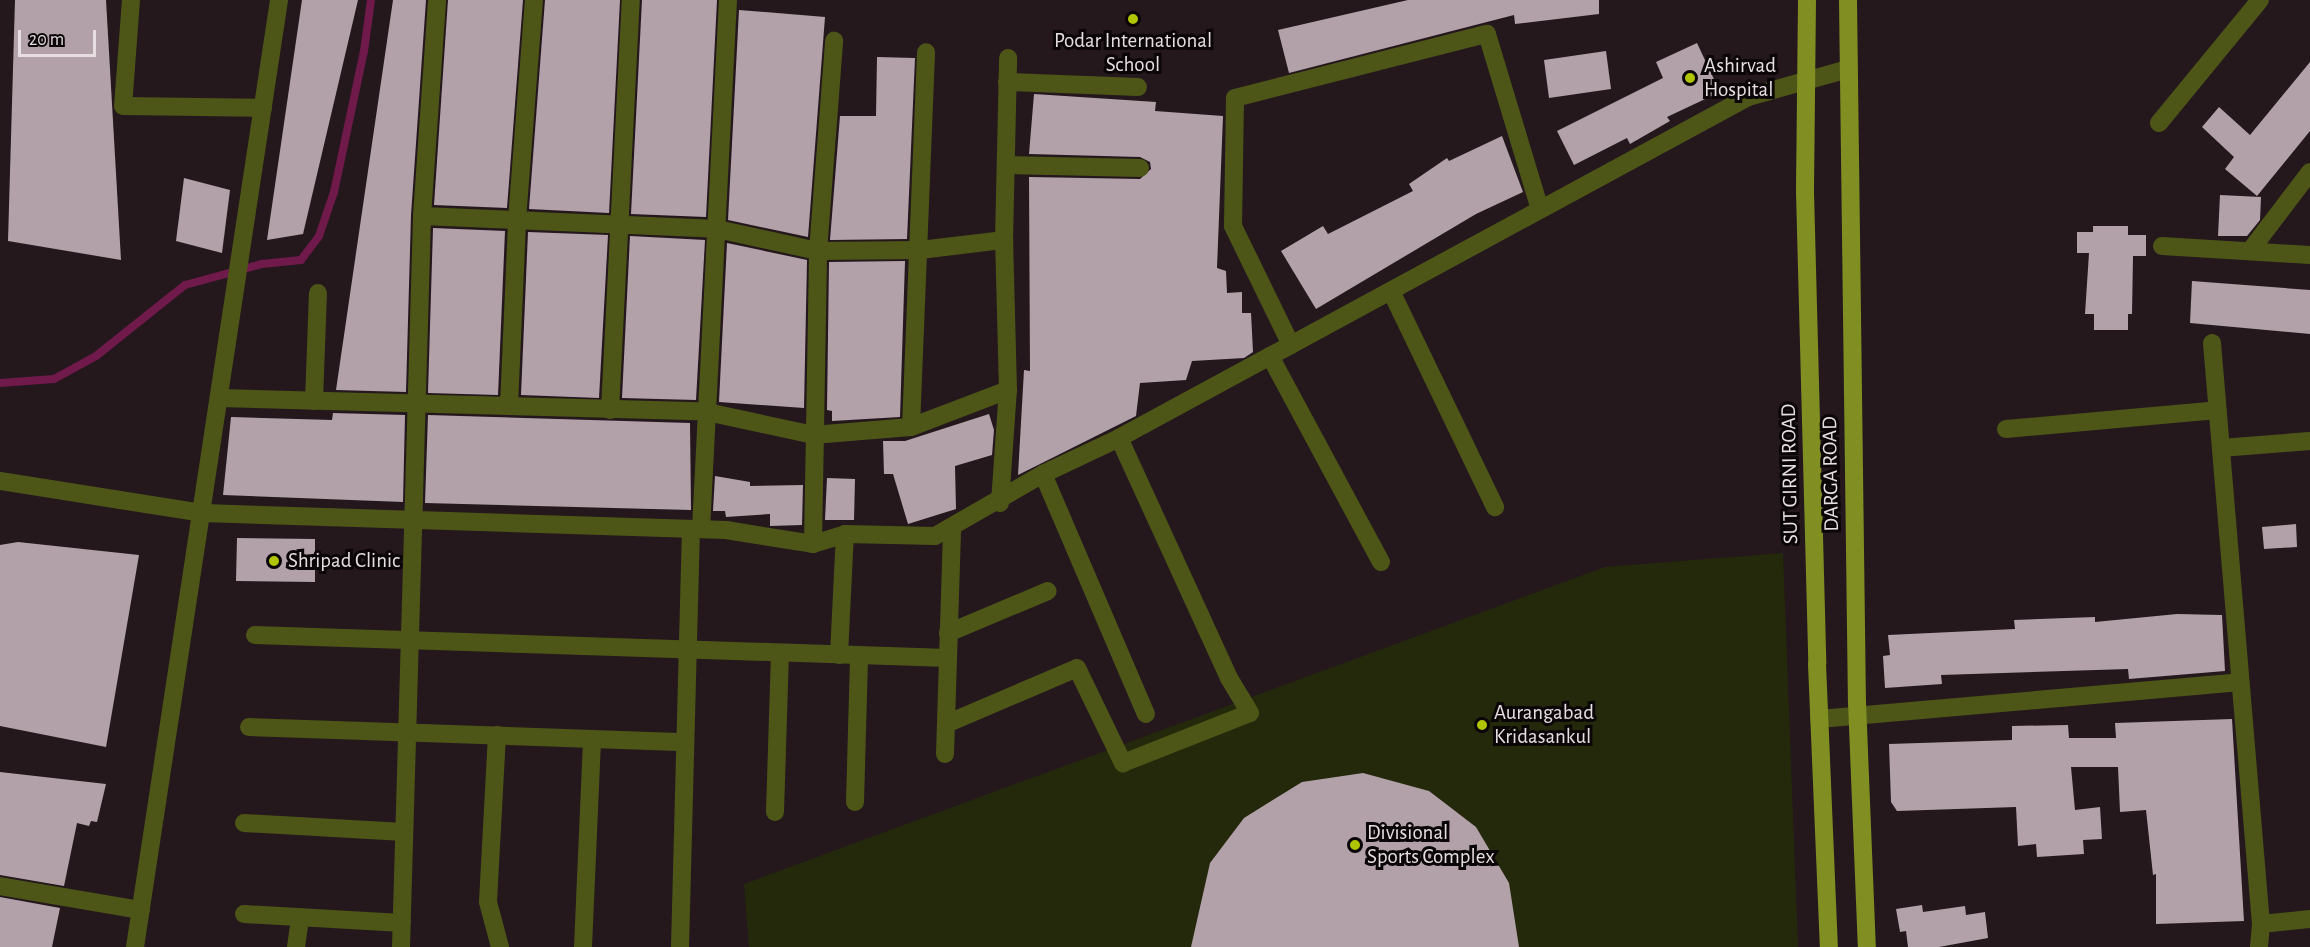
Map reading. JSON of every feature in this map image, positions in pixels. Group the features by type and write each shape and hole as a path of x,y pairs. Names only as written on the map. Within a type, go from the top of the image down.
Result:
{"main road":[{"name":"SUT GIRNI ROAD","path":"1807,0 1805,192 1819,719 1829,947"},
{"name":"DARGA ROAD","path":"1848,0 1857,716 1867,947"}],"street":[{"path":"131,0 123,105 263,108"},
{"path":"135,947 279,0"},
{"path":"401,947 411,520 422,216 437,0"},
{"path":"509,406 517,220 534,0"},
{"path":"610,410 631,0"},
{"path":"680,947 687,651 707,412 728,0"},
{"path":"2159,123 2260,0"},
{"path":"1291,345 1233,226 1235,99 1487,34 1540,209"},
{"path":"813,544 813,435 818,250 834,41"},
{"path":"911,427 920,250 926,52"},
{"path":"1000,503 1008,390 1005,240 1008,58"},
{"path":"0,481 202,513 696,529 813,544 845,534 935,536 1000,503 1044,474 1119,438 1748,97 1848,69"},
{"path":"1007,82 1138,87"},
{"path":"1006,165 1140,168"},
{"path":"2250,251 2310,172"},
{"path":"422,216 717,229 818,250 920,250 1005,240"},
{"path":"2162,246 2310,255"},
{"path":"1391,291 1495,507"},
{"path":"314,401 318,293"},
{"path":"2212,344 2261,924 2259,947"},
{"path":"1270,356 1381,562"},
{"path":"219,398 707,412 813,435 911,427 1008,390"},
{"path":"2006,429 2217,410"},
{"path":"946,724 1077,668 1123,763 1250,713 1229,678 1119,438"},
{"path":"2221,448 2310,441"},
{"path":"1044,474 1146,714"},
{"path":"945,754 952,528"},
{"path":"839,656 845,534"},
{"path":"948,633 1048,591"},
{"path":"255,635 409,642 948,658"},
{"path":"775,812 780,653"},
{"path":"855,802 859,656"},
{"path":"1819,719 2240,682"},
{"path":"249,727 685,742"},
{"path":"497,735 488,902 500,947"},
{"path":"583,947 592,739"},
{"path":"244,823 404,831"},
{"path":"0,886 141,910"},
{"path":"244,914 402,923"},
{"path":"296,947 300,917"},
{"path":"2261,924 2310,919"}],"green space":[{"name":"Aurangabad Kridasankul","path":"1783,553 1798,947 749,947 744,884 1605,567"}],"building":[{"path":"15,0 106,0 121,260 8,241"},
{"path":"302,0 358,0 303,234 267,240"},
{"path":"393,0 426,0 411,215 406,392 336,390"},
{"path":"448,0 523,0 507,208 434,205"},
{"path":"545,0 620,0 609,213 529,209"},
{"path":"642,0 717,0 706,217 631,214"},
{"path":"1408,0 1599,0 1599,14 1515,24 1514,15 1289,73 1278,30"},
{"path":"739,10 825,17 808,237 728,220"},
{"path":"1697,43 1720,92 1667,117 1670,121 1630,144 1627,138 1574,165 1557,131 1663,78 1656,62"},
{"path":"1606,51 1611,89 1549,98 1544,60"},
{"path":"877,57 915,58 907,239 830,240 840,116 876,116"},
{"path":"2310,62 2310,131 2257,196 2225,169 2234,157 2202,127 2219,107 2250,135"},
{"path":"1034,94 1156,102 1155,111 1223,116 1217,268 1226,271 1227,293 1242,292 1242,313 1251,313 1253,352 1244,358 1192,361 1186,380 1140,383 1136,416 1018,475 1024,370 1030,371 1029,177 1140,179 1151,169 1150,162 1140,157 1029,154"},
{"path":"1502,136 1523,192 1476,214 1316,309 1281,251 1323,226 1328,234 1413,191 1409,184 1447,158 1449,161"},
{"path":"184,178 230,190 222,253 176,241"},
{"path":"2220,195 2261,197 2260,220 2247,236 2218,236"},
{"path":"2093,226 2128,226 2128,235 2146,235 2146,256 2133,256 2132,314 2128,314 2128,330 2094,330 2094,314 2085,314 2089,253 2077,253 2077,232 2093,232"},
{"path":"433,228 505,231 498,395 428,393"},
{"path":"528,232 608,235 599,398 521,395"},
{"path":"630,236 705,240 696,400 622,398"},
{"path":"727,243 807,260 804,408 719,402"},
{"path":"905,261 900,417 832,421 832,411 827,410 829,262"},
{"path":"2192,281 2310,290 2310,334 2190,323"},
{"path":"333,413 405,415 403,502 223,495 231,417 332,420"},
{"path":"989,414 994,430 992,455 955,466 956,509 908,524 893,474 884,474 883,441 905,441"},
{"path":"428,415 690,423 691,510 425,503"},
{"path":"715,476 750,482 750,486 803,485 802,525 770,526 770,514 726,517 725,511 713,511"},
{"path":"827,478 855,479 854,520 825,520"},
{"path":"2296,524 2297,547 2264,549 2262,527"},
{"path":"237,538 315,539 315,582 236,581"},
{"path":"18,542 139,555 106,747 0,726 0,545"},
{"path":"2177,614 2222,615 2225,671 2129,679 2128,669 1941,675 1942,684 1885,688 1883,656 1890,655 1888,635 2015,629 2014,620 2095,617 2095,622"},
{"path":"2232,719 2244,921 2156,924 2156,874 2153,875 2146,810 2120,812 2118,767 2071,767 2075,810 2100,807 2102,839 2083,840 2084,854 2037,857 2036,844 2018,846 2016,807 1897,811 1891,802 1889,744 2012,740 2012,726 2068,725 2069,738 2116,738 2115,723"},
{"path":"0,772 106,784 97,822 91,821 89,826 77,823 64,886 0,875"},
{"name":"Divisional Sports Complex","path":"1363,773 1429,791 1476,827 1509,883 1519,947 1191,947 1210,863 1244,818 1302,782"},
{"path":"0,897 60,908 52,947 0,947"},
{"path":"1922,905 1923,912 1965,906 1966,915 1985,912 1988,938 1939,947 1908,947 1906,931 1900,932 1896,909"}],"waterway":[{"path":"0,383 54,379 96,356 185,285 262,264 301,260 319,236 334,192 364,51 371,0"}],"place":[{"name":"Podar International School","path":"1133,19"},
{"name":"Ashirvad Hospital","path":"1690,78"},
{"name":"Shripad Clinic","path":"274,561"},
{"name":"Aurangabad Kridasankul","path":"1482,725"},
{"name":"Divisional Sports Complex","path":"1355,845"}]}
